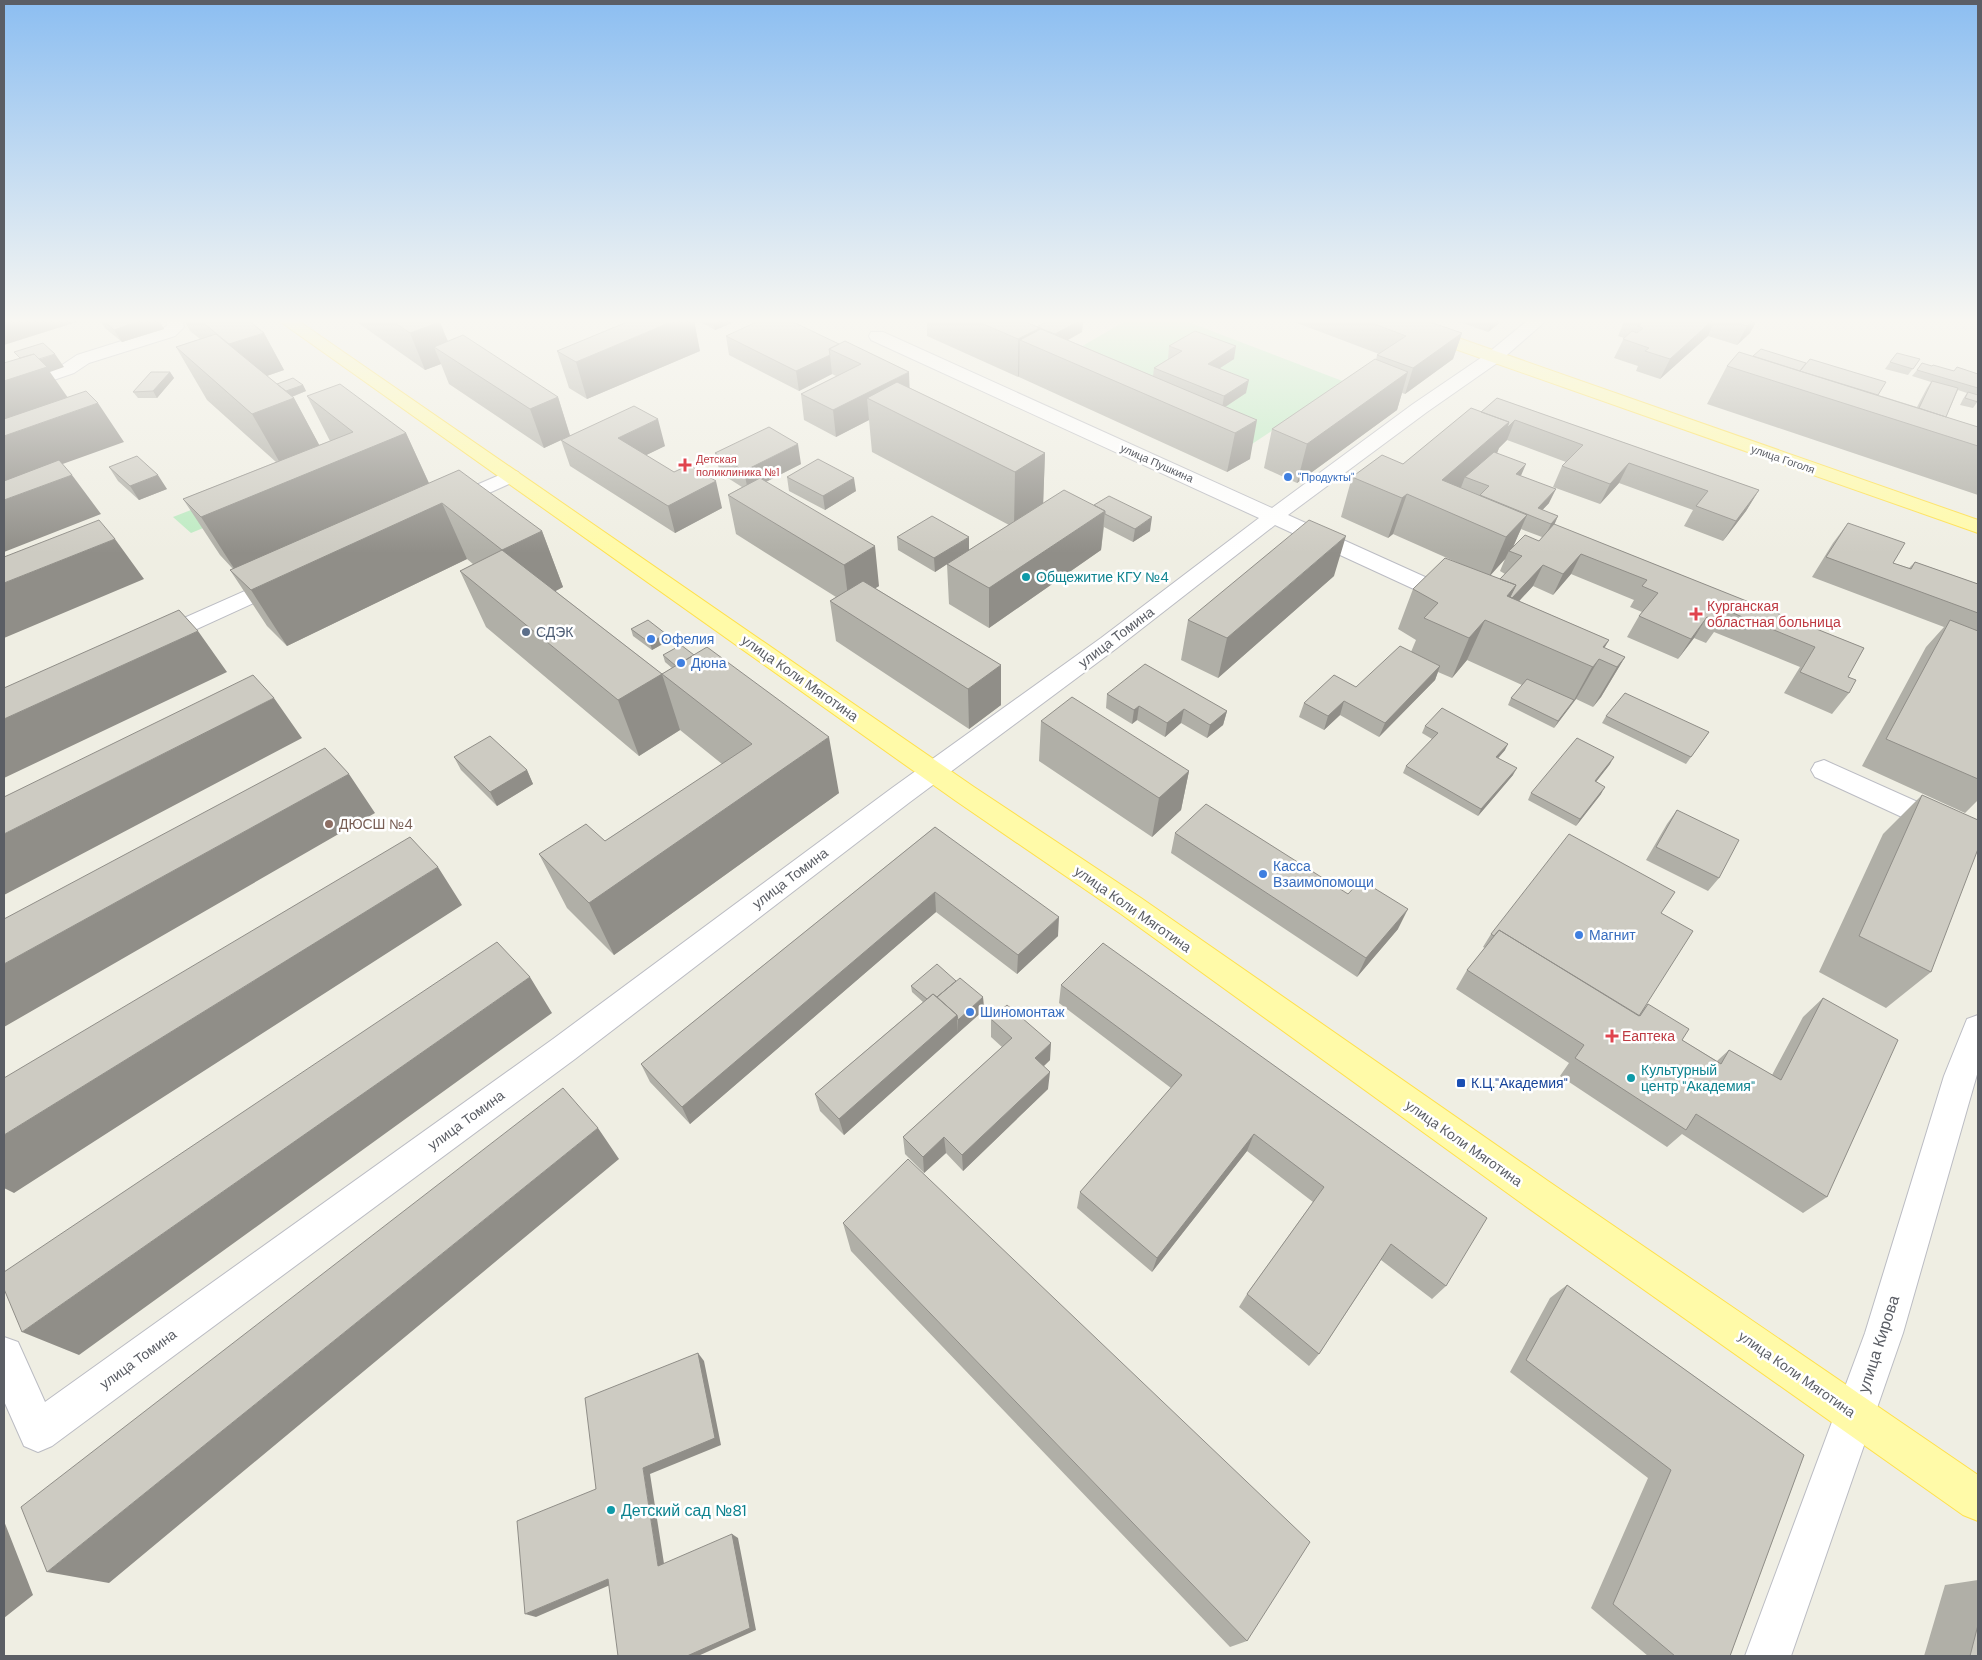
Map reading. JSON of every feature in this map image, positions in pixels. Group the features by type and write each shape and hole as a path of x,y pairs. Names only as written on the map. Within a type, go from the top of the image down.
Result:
{"main road":[{"name":"улица Коли Мяготина","path":"398,397 935,772 1131,906 1520,1182 1978,1500"},
{"name":"улица Гоголя","path":"1609,397 1978,527"}],"street":[{"name":"улица Пушкина","path":"1013,397 1437,591"},
{"name":"улица Томина","path":"4,1356 38,1432 564,1049 901,794 935,772 1109,643 1274,516 1435,397"},
{"path":"434,511 511,476"},
{"path":"136,649 302,572"},
{"path":"1824,770 1978,841"},
{"name":"улица Кирова","path":"1768,1656 1884,1333 1960,1076 1978,1029"}],"green space":[{"path":"1134,397 1322,397 1246,448"},
{"path":"237,492 257,506 191,533 173,517"}],"building":[{"path":"67,397 92,397 98,403 4,436 4,419"},
{"path":"233,397 294,398 252,414"},
{"path":"309,397 358,397 406,433 201,517 183,499 353,432"},
{"path":"512,397 557,397 530,409"},
{"path":"808,397 858,397 833,410"},
{"path":"929,397 1045,453 1015,472 867,398"},
{"path":"1153,397 1204,397 1257,420 1235,433"},
{"path":"1318,397 1372,397 1307,444 1272,429"},
{"path":"1826,397 1884,397 1978,427 1978,446"},
{"path":"1924,397 1954,397 1946,417 1919,408"},
{"path":"1978,397 1978,402 1965,398"},
{"path":"1497,398 1759,490 1736,521 1696,506 1708,491 1629,463 1610,484 1562,466 1583,445 1515,420 1507,428 1509,422 1481,412"},
{"path":"634,406 658,419 618,438 674,472 689,465 716,481 668,506 561,440"},
{"path":"1471,408 1509,422 1442,480 1527,515 1506,537 1407,494 1402,498 1352,477 1382,455 1403,464"},
{"path":"769,427 798,444 744,471 715,453"},
{"path":"1494,452 1526,464 1516,474 1556,489 1538,508 1558,516 1551,524 1480,495 1489,486 1465,477"},
{"path":"137,456 158,475 130,486 109,467"},
{"path":"818,459 854,478 823,496 787,477"},
{"path":"59,460 72,475 4,500 4,481"},
{"path":"459,470 542,531 502,550 442,503 251,590 230,570"},
{"path":"760,478 875,546 844,565 728,495"},
{"path":"1064,490 1105,511 989,588 947,564"},
{"path":"1109,496 1152,517 1135,529 1105,514 1105,511 1094,505"},
{"path":"932,516 969,537 934,558 897,537"},
{"path":"99,520 115,539 4,583 4,557"},
{"path":"1309,520 1346,536 1227,638 1188,620"},
{"path":"1848,523 1905,543 1893,563 1911,569 1915,562 1978,584 1978,613 1826,557"},
{"path":"1554,524 1864,648 1848,677 1856,680 1849,693 1800,672 1815,647 1728,611 1720,623 1707,617 1691,639 1639,616 1658,593 1642,586 1647,580 1581,554 1563,574 1543,565 1512,598 1510,597 1516,585 1500,579 1522,556 1509,551 1525,535 1539,541"},
{"path":"502,550 662,674 618,700 460,571"},
{"path":"1445,558 1516,585 1507,596 1609,640 1603,647 1625,657 1617,667 1599,659 1593,667 1485,620 1469,638 1424,618 1438,603 1413,589"},
{"path":"863,581 1001,665 968,689 830,601"},
{"path":"179,610 198,631 4,719 4,688"},
{"path":"648,620 666,634 650,643 631,629"},
{"path":"1950,620 1978,631 1978,779 1886,739"},
{"path":"681,645 694,655 676,666 663,655"},
{"path":"1400,646 1440,666 1385,723 1344,701 1328,716 1304,703 1334,675 1356,687"},
{"path":"707,647 829,737 589,903 539,854 586,824 605,841 752,744 662,674"},
{"path":"1145,664 1227,711 1210,725 1184,709 1167,723 1139,706 1134,710 1107,694"},
{"path":"253,675 274,698 4,834 4,797"},
{"path":"1527,679 1574,700 1558,721 1511,698"},
{"path":"1625,693 1709,732 1691,757 1606,716"},
{"path":"1072,697 1189,771 1159,798 1041,721"},
{"path":"1442,708 1508,744 1496,757 1517,768 1481,809 1406,766 1438,733 1425,726"},
{"path":"490,736 527,770 490,792 454,757"},
{"path":"1577,738 1614,757 1595,781 1605,787 1580,819 1531,793"},
{"path":"325,748 349,774 4,964 4,919"},
{"path":"1922,795 1978,820 1978,849 1931,972 1859,936"},
{"path":"1206,804 1348,894 1361,880 1408,909 1366,958 1175,833"},
{"path":"1677,810 1739,840 1719,878 1656,847"},
{"path":"935,827 1059,917 1018,955 935,892 682,1107 641,1064"},
{"name":"Магнит","path":"1569,834 1675,892 1661,913 1693,931 1639,1016 1499,930 1494,936 1491,934"},
{"path":"410,837 438,867 4,1135 4,1078"},
{"path":"1499,930 1640,1016 1648,1004 1689,1029 1682,1040 1721,1064 1729,1050 1781,1080 1823,998 1898,1040 1827,1197 1696,1114 1686,1130 1575,1058 1584,1045 1467,970"},
{"path":"497,942 530,977 22,1332 4,1289 4,1272"},
{"path":"1103,943 1487,1218 1446,1286 1391,1244 1319,1354 1247,1294 1324,1187 1254,1134 1157,1258 1080,1192 1182,1075 1061,985"},
{"path":"937,964 956,981 937,997 933,994 927,999 911,986"},
{"path":"960,978 983,997 958,1020 957,1015 937,997"},
{"path":"933,994 957,1015 839,1119 815,1094"},
{"path":"1007,1005 1051,1043 1035,1058 1050,1072 962,1155 944,1137 923,1157 903,1137 1012,1038 991,1019"},
{"path":"563,1088 598,1128 47,1572 21,1507"},
{"path":"908,1159 1310,1542 1247,1641 843,1223"},
{"path":"1567,1285 1804,1455 1730,1656 1675,1656 1613,1604 1671,1470 1526,1360"},
{"name":"Детский сад №81","path":"698,1353 715,1438 643,1468 658,1566 732,1534 750,1628 687,1656 618,1656 608,1579 525,1614 517,1521 596,1489 585,1398"},
{"path":"1978,1625 1978,1656 1970,1656"}],"place":[{"name":"Детская поликлиника №1","path":"685,465"},
{"name":"\"Продукты\"","path":"1288,477"},
{"name":"Общежитие КГУ №4","path":"1026,577"},
{"name":"Курганская областная больница","path":"1696,614"},
{"name":"СДЭК","path":"526,632"},
{"name":"Офелия","path":"651,639"},
{"name":"Дюна","path":"681,663"},
{"name":"ДЮСШ №4","path":"329,824"},
{"name":"Касса Взаимопомощи","path":"1263,874"},
{"name":"Магнит","path":"1579,935"},
{"name":"Шиномонтаж","path":"970,1012"},
{"name":"Еаптека","path":"1612,1036"},
{"name":"Культурный центр \"Академия\"","path":"1631,1078"},
{"name":"К.Ц.\"Академия\"","path":"1461,1083"},
{"name":"Детский сад №81","path":"611,1510"}]}
